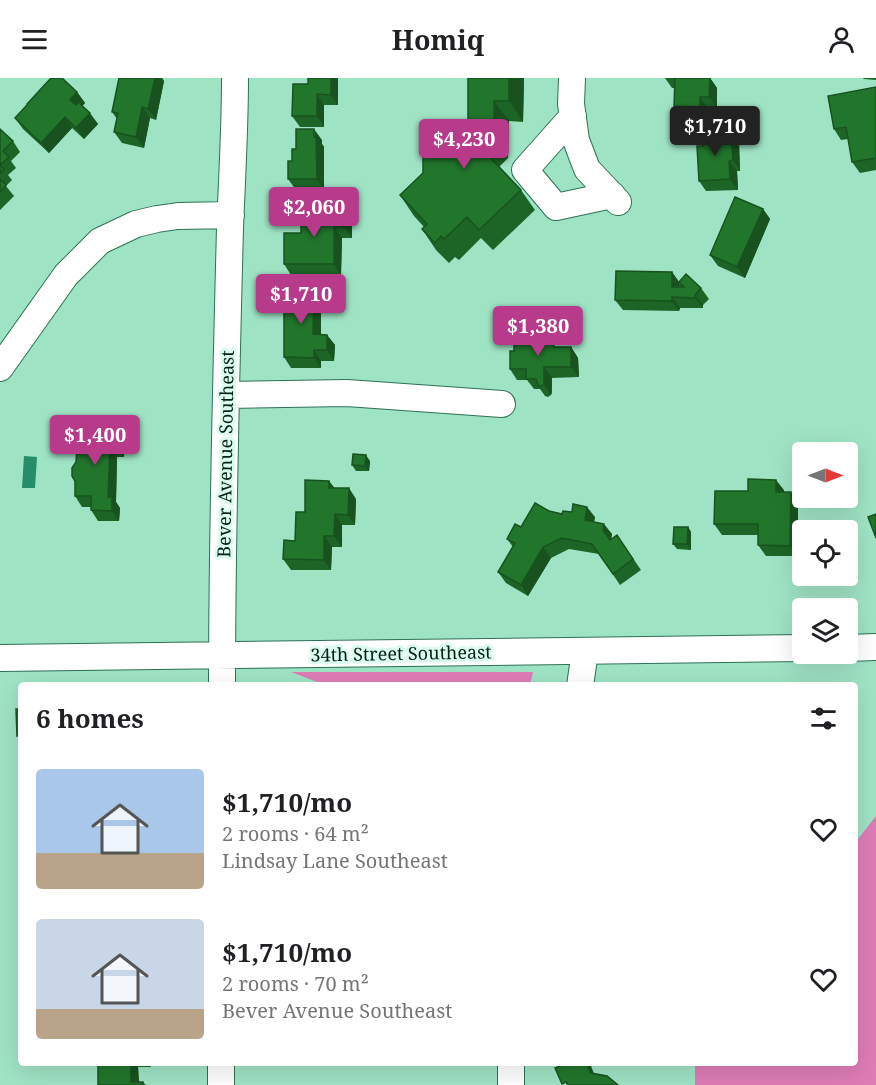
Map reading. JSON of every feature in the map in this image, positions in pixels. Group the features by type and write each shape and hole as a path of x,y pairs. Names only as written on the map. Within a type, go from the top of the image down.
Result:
{"street":[{"name":"Bever Avenue Southeast","path":"222,682 226,395 235,78"},
{"path":"572,78 571,104 573,116 576,140 587,169 615,198 556,207 525,170 573,116"},
{"path":"0,368 66,275 100,241 136,224 157,219 178,216 231,215"},
{"path":"226,395 347,393 502,404"},
{"path":"858,648 876,647"},
{"name":"34th Street Southeast","path":"0,658 792,648"},
{"path":"581,682 585,651"},
{"path":"221,1066 221,1085"},
{"path":"511,1066 511,1085"}],"shaded area":[{"path":"24,456 37,457 35,488 22,488"},
{"path":"291,672 533,672 531,682 317,682"},
{"path":"876,816 876,1085 695,1085 695,1066 858,1066 858,839"}],"building":[{"path":"51,78 62,78 77,92 70,100 76,105 78,102 90,113 76,128 65,117 41,143 15,118"},
{"path":"119,78 155,78 148,109 142,107 136,137 114,132 118,113 112,112"},
{"path":"308,78 331,78 331,95 317,94 317,116 292,116 293,84 308,84"},
{"path":"468,78 509,78 509,101 494,101 494,138 482,149 521,190 479,230 467,217 444,239 441,236 435,243 422,229 427,224 400,195 423,173 423,144 453,144 464,134 462,132 468,126"},
{"path":"675,78 710,78 709,97 700,97 700,107 674,106"},
{"path":"876,87 876,158 852,162 846,127 834,129 828,96"},
{"path":"0,129 13,141 3,151 9,157 0,165"},
{"path":"296,129 314,129 317,179 288,179 288,161 292,161 292,149 296,149"},
{"path":"731,132 733,160 729,161 730,179 699,181 697,146 703,146 703,133"},
{"path":"0,179 6,185 0,192"},
{"path":"735,197 763,209 737,267 710,255"},
{"path":"301,209 335,209 335,212 344,212 344,227 334,227 334,264 284,264 284,233 301,233"},
{"path":"616,271 672,272 672,287 684,287 679,282 686,274 701,288 695,298 672,297 672,301 615,300"},
{"path":"284,289 314,289 313,334 327,335 327,350 314,350 314,358 284,357"},
{"path":"514,337 538,337 538,342 553,342 554,347 571,347 571,367 544,367 544,385 538,385 536,379 526,379 526,369 510,369 510,351 514,351"},
{"path":"80,426 117,428 117,447 110,446 108,497 112,497 112,511 91,510 91,496 75,496 72,468 76,462 77,448 80,448"},
{"path":"353,454 366,455 365,466 352,465"},
{"path":"748,479 776,480 776,492 791,492 790,546 758,545 758,524 714,524 715,491 748,491"},
{"path":"305,480 329,481 329,488 349,488 348,515 335,514 334,536 324,536 324,560 283,559 284,540 295,541 296,512 305,512"},
{"path":"535,503 549,511 562,514 563,511 572,512 573,504 587,507 585,520 604,524 603,530 610,540 617,535 633,559 613,574 592,544 562,538 543,547 521,585 498,572 515,543 507,539 515,524 521,527"},
{"path":"876,514 876,538 868,517"},
{"path":"674,527 688,527 687,544 673,544"},
{"path":"16,709 18,709 18,736"},
{"path":"98,1066 131,1066 131,1082 143,1082 143,1085 98,1085"},
{"path":"587,1066 591,1073 607,1076 618,1085 568,1085 566,1082 562,1084 555,1068"}]}
